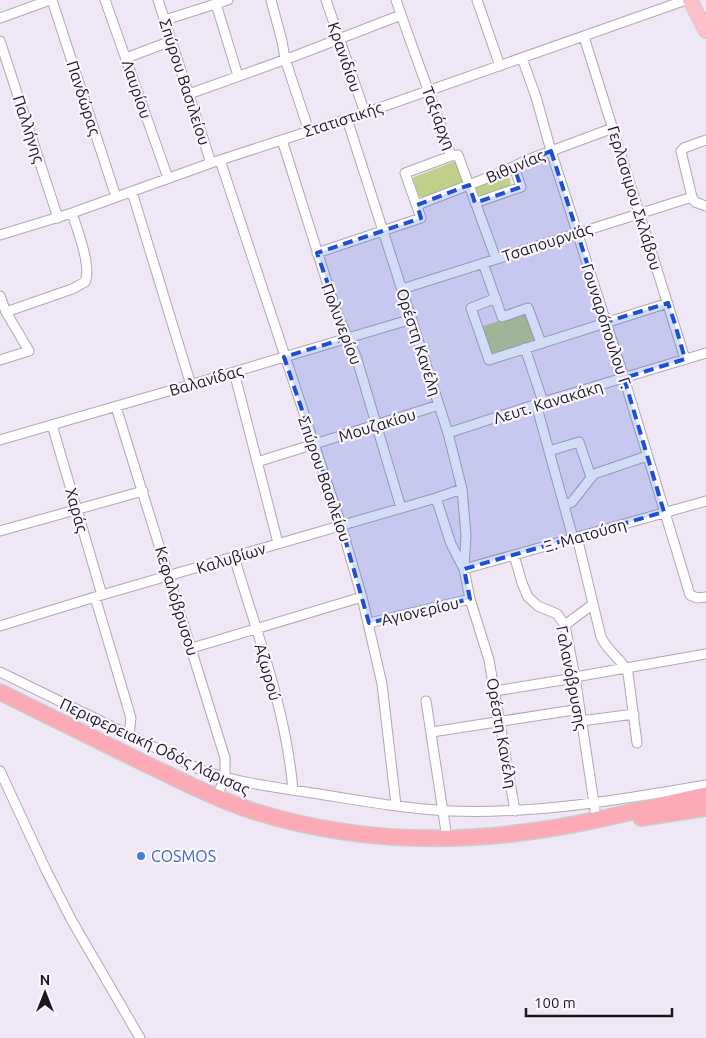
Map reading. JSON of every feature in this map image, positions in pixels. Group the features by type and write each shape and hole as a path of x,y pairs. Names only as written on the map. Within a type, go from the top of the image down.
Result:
{"highway":[{"name":"Περιφερειακή Οδός Λάρισας","path":"0,692 170,776 217,797 256,812 342,831 391,837 447,838 518,834 597,821 706,795"},
{"name":"Περιφερειακή Οδός Λάρισας","path":"597,821 650,817 706,808"}],"main road":[{"path":"690,0 706,31"}],"street":[{"path":"0,18 51,0"},
{"name":"Πανδώρας","path":"51,0 116,197"},
{"name":"Λαυρίου","path":"105,0 168,178"},
{"name":"Σπύρου Βασιλείου","path":"158,0 189,94 284,357 341,525 369,623 382,684 396,805"},
{"path":"165,20 228,0"},
{"path":"271,0 285,59 309,131"},
{"name":"Κρανιδίου","path":"326,0 365,113"},
{"name":"Ταξιάρχη","path":"396,0 451,156 458,155 496,259"},
{"path":"476,0 500,66"},
{"name":"Στατιστικής","path":"0,235 58,218 168,178 348,119 686,0"},
{"path":"216,4 238,76"},
{"path":"189,94 402,16"},
{"name":"Γερλασιμου Σκλάβου","path":"584,37 685,359"},
{"name":"Παλλήνης","path":"0,41 58,218"},
{"path":"126,58 171,41"},
{"name":"Γουναρόπουλου Γ.","path":"522,58 624,378 690,595 697,598 706,597"},
{"name":"Ορέστη Κανέλη","path":"348,119 448,433 462,489 466,534 464,570 470,599 489,660 515,811"},
{"name":"Βιθυνίας","path":"417,205 613,128"},
{"name":"Πολυνερίου","path":"282,140 337,314 356,356 402,508"},
{"path":"706,140 684,148 681,151 692,197 695,202 706,206"},
{"path":"317,253 421,218 405,173 451,156"},
{"path":"475,203 521,187 514,167"},
{"path":"132,192 191,385"},
{"name":"Τσαπουρνιάς","path":"402,289 692,197"},
{"path":"6,312 72,289 85,282 87,277 85,257 72,213"},
{"path":"483,263 502,317 528,308 541,343"},
{"path":"0,296 6,312 29,350 0,360"},
{"path":"496,298 471,308 489,360 668,302"},
{"name":"Βαλανίδας","path":"0,440 412,319"},
{"path":"525,348 540,403 549,451 604,643 626,668 638,743"},
{"name":"Λευτ. Κανακάκη","path":"448,433 706,353"},
{"path":"234,372 278,543"},
{"name":"Μουζακίου","path":"257,462 439,405"},
{"name":"Κεφαλόβρυσου","path":"116,406 225,758 225,776 217,797"},
{"name":"Χαράς","path":"52,425 77,510 131,718 129,734"},
{"path":"549,451 579,442 591,477"},
{"path":"564,505 572,502 596,473 647,456"},
{"name":"Καλυβίων","path":"0,626 462,489"},
{"path":"0,530 143,491"},
{"name":"Ορέστη Κανέλη","path":"436,498 451,544 464,570"},
{"name":"Ξ. Ματούση","path":"464,570 514,554 706,501"},
{"name":"Γαλανόβρυσης","path":"514,554 528,597 538,606 557,614 565,625 597,821"},
{"name":"Αζωρού","path":"234,557 278,705 293,790"},
{"path":"192,648 362,597"},
{"name":"Αγιονερίου","path":"369,623 470,599"},
{"path":"565,625 593,604"},
{"path":"495,692 706,654"},
{"path":"0,672 201,770 293,790 443,810 515,811 594,804 706,786"},
{"path":"426,701 447,838"},
{"path":"432,732 580,710"},
{"path":"582,721 634,714"},
{"path":"0,771 72,921 140,1038"}],"highlighted area":[{"path":"551,151 606,322 668,303 675,324 685,359 624,378 664,512 464,569 470,599 369,623 341,525 284,357 347,338 317,253 421,218 417,205 469,185 475,203 521,187 514,167"}],"green space":[{"path":"456,162 463,181 462,184 425,198 419,197 414,177"},
{"path":"506,175 511,183 509,187 481,196 477,195 474,188"},
{"path":"526,312 536,340 489,355 480,327"}],"place":[{"name":"COSMOS","path":"141,856"}]}
